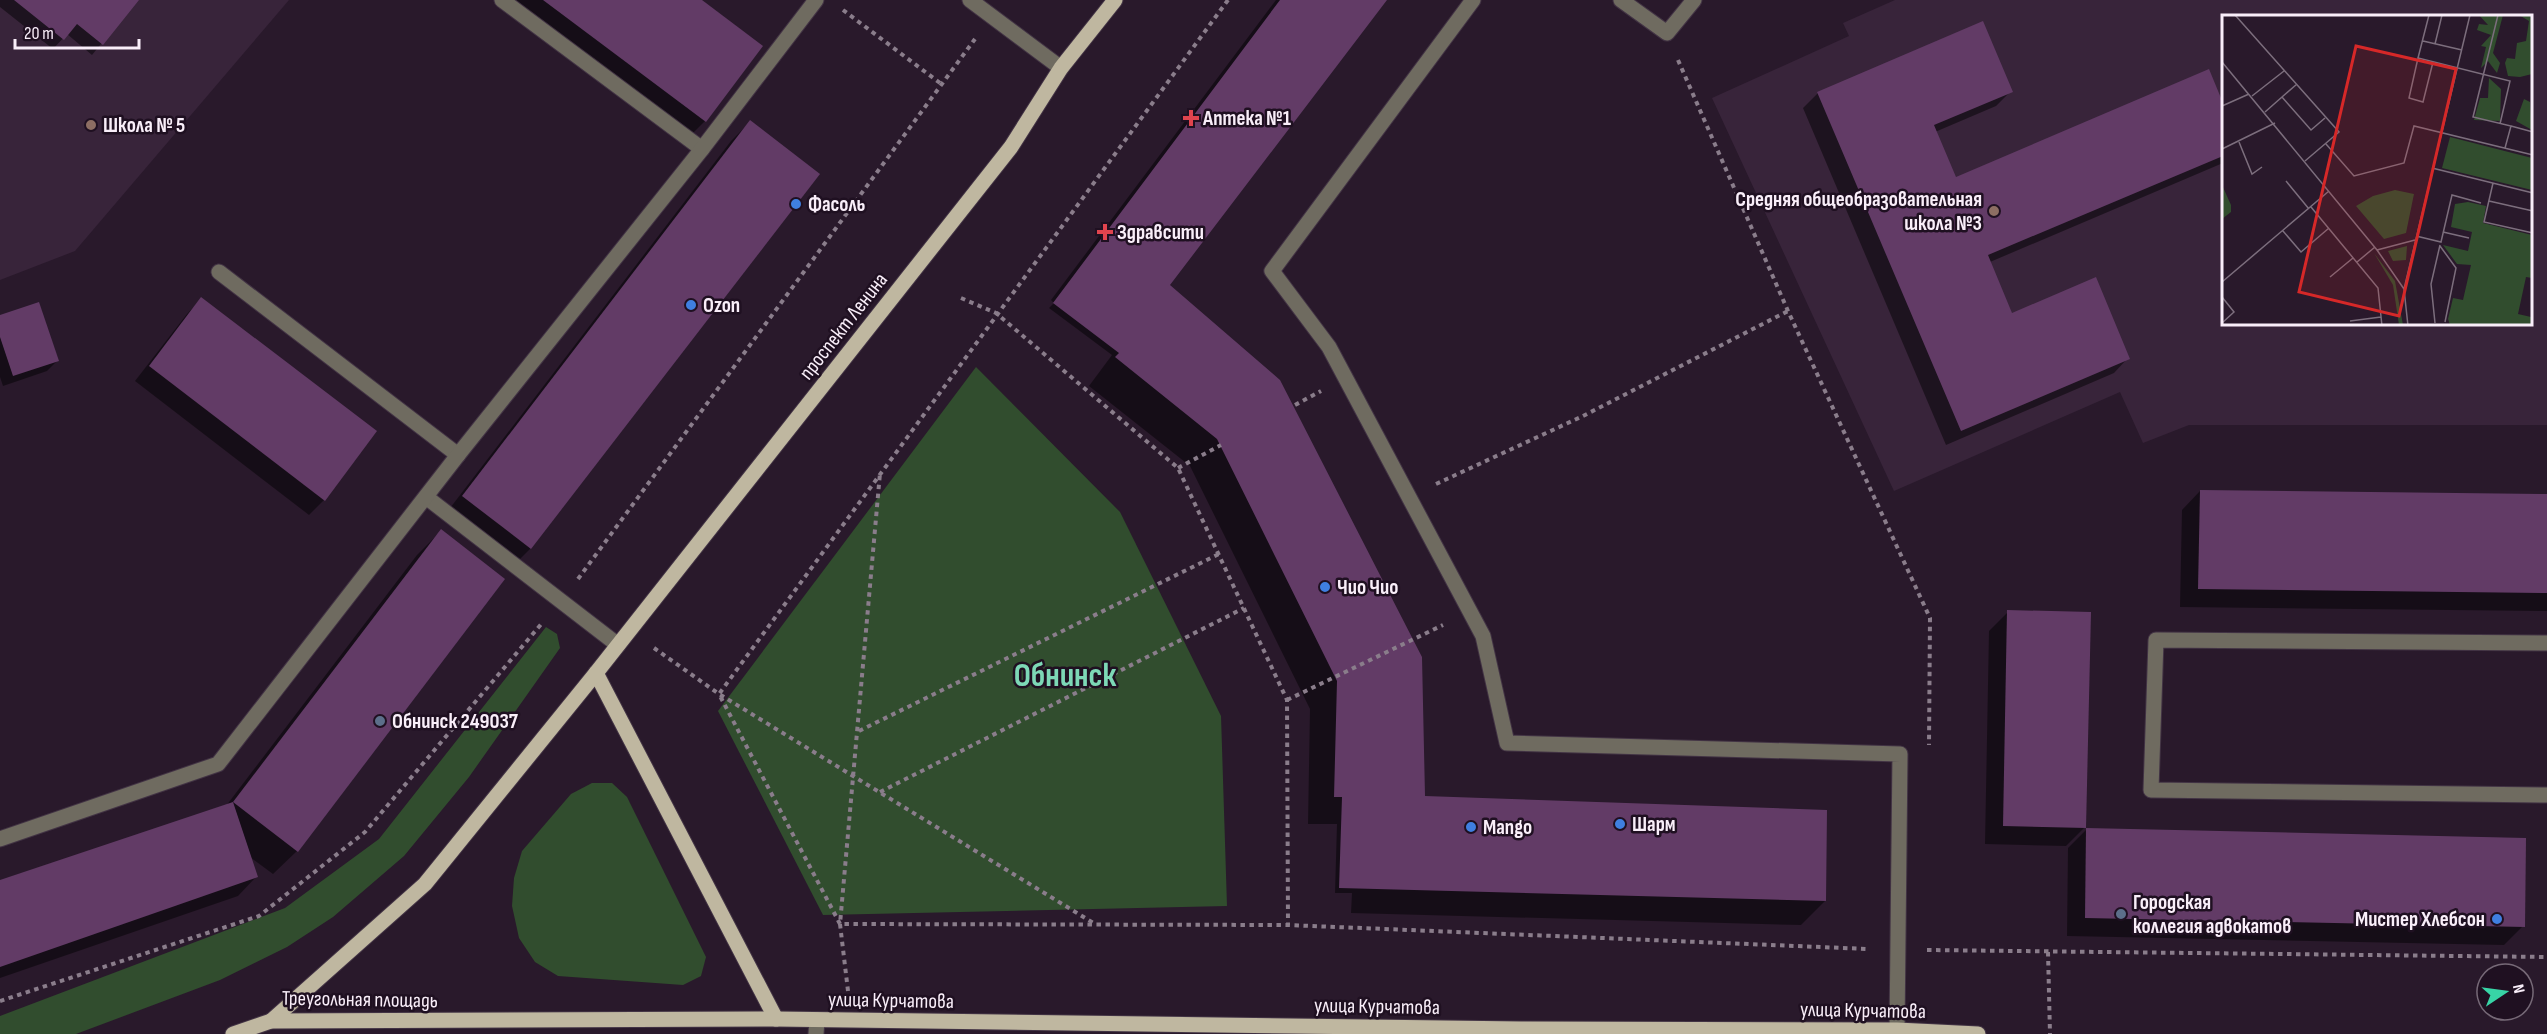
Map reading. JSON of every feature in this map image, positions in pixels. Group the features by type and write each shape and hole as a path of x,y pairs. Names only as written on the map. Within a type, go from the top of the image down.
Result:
{"main road":[{"name":"проспект Ленина","path":"596,673 1011,147 1061,68 1115,0"},
{"path":"596,673 776,1019"},
{"name":"Треугольная площадь","path":"271,1021 425,884 596,673"},
{"name":"улица Курчатова","path":"776,1019 816,1027 851,1020 1521,1029 1897,1030 1978,1034"},
{"name":"Треугольная площадь","path":"271,1021 776,1019"},
{"path":"233,1034 271,1021"}],"street":[{"path":"502,0 702,150"},
{"path":"0,839 218,765 458,455 702,150 816,0"},
{"path":"969,0 1061,68"},
{"path":"1473,0 1272,271 1329,347 1483,636 1507,743 1900,754 1897,1030"},
{"path":"1621,0 1667,33 1694,0"},
{"path":"219,272 458,455"},
{"path":"426,497 618,645"},
{"path":"2547,643 2156,640 2151,790 2547,795"}],"path":[{"path":"719,694 1077,202 1228,0"},
{"path":"839,7 940,84"},
{"path":"1667,33 1788,311 1930,618 1929,748"},
{"path":"840,924 1288,925 1287,700 1178,468 996,313 961,298"},
{"path":"1409,497 1583,416 1788,311"},
{"path":"1178,468 1221,445"},
{"path":"851,1020 840,924 880,472"},
{"path":"858,731 1219,554"},
{"path":"879,792 1245,608"},
{"path":"1287,700 1470,612"},
{"path":"630,631 719,694 1096,924"},
{"path":"719,694 840,924"},
{"path":"1926,938 1926,950"},
{"path":"2048,952 2050,1034"}],"shaded area":[{"name":"Школа № 5","path":"0,0 289,0 75,251 0,280"},
{"name":"Средняя общеобразовательная школа №3","path":"1895,0 2547,0 2547,425 2189,425 2143,443 2120,392 1894,491 1712,98 1849,36 1843,23"}],"green space":[{"path":"976,367 1120,512 1221,716 1227,906 823,915 718,711"},
{"path":"546,627 557,634 560,648 469,777 404,856 333,917 287,947 220,980 76,1034 0,1034 0,1016 285,908 379,839"},
{"path":"592,783 612,783 627,797 706,957 701,976 683,985 558,976 535,962 519,938 512,906 514,878 522,851 571,794"}],"building":[{"path":"14,0 139,0 103,45 77,24 64,40"},
{"path":"543,0 702,0 763,46 706,122"},
{"path":"1280,0 1387,0 1170,285 1280,380 1422,657 1425,796 1827,810 1826,901 1339,888 1342,797 1334,797 1337,681 1217,439 1115,357 1119,353 1053,303"},
{"path":"1983,21 2013,92 1934,125 1956,177 2209,69 2222,101 2222,156 1988,255 2012,313 2096,277 2130,359 1961,431 1817,92"},
{"path":"750,120 820,174 531,549 462,496"},
{"path":"201,297 377,431 325,501 149,366"},
{"path":"39,302 59,361 13,376 0,337 0,315"},
{"path":"2200,490 2547,494 2547,593 2198,589"},
{"path":"441,529 505,579 298,852 233,802"},
{"path":"2007,610 2091,612 2086,828 2003,826"},
{"path":"233,802 258,877 0,967 0,880"},
{"path":"2086,828 2526,838 2525,927 2085,918"}],"place":[{"name":"Аптека №1","path":"1191,118"},
{"name":"Школа № 5","path":"91,125"},
{"name":"Фасоль","path":"796,204"},
{"name":"Средняя общеобразовательная школа №3","path":"1994,211"},
{"name":"Здравсити","path":"1105,232"},
{"name":"Ozon","path":"691,305"},
{"name":"Чио Чио","path":"1325,587"},
{"name":"Обнинск 249037","path":"380,721"},
{"name":"Шарм","path":"1620,824"},
{"name":"Mango","path":"1471,827"},
{"name":"Городская коллегия адвокатов","path":"2121,914"},
{"name":"Мистер Хлебсон","path":"2497,919"}],"district":[{"name":"Обнинск","path":"1065,674"}]}
